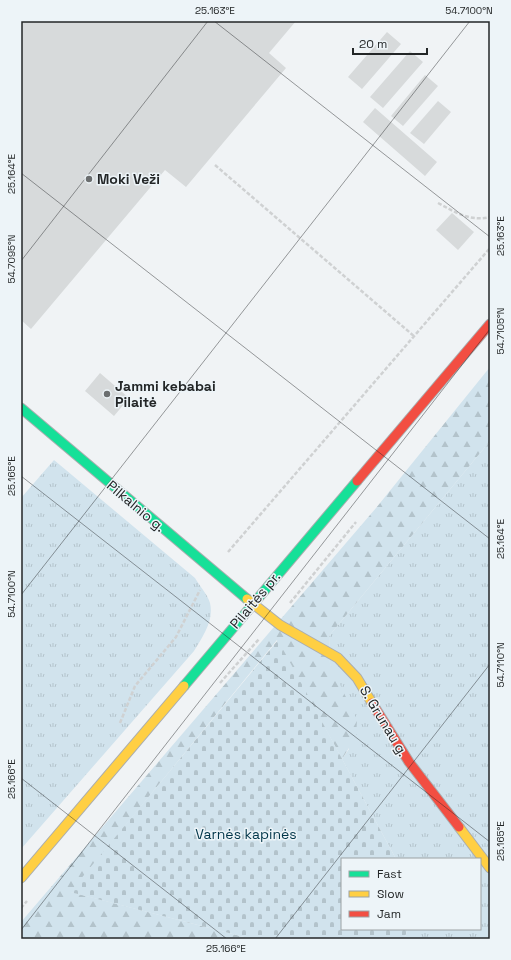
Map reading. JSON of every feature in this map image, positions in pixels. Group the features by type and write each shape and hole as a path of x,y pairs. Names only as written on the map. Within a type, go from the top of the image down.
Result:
{"main road":[{"name":"Pilaitės pr.","path":"21,878 252,603 490,324"},
{"name":"Pilkalnio g.","path":"21,408 252,603"},
{"name":"S. Grunau g.","path":"252,603 280,625 338,658 357,678 409,762 490,868"}],"path":[{"path":"215,165 415,337"},
{"path":"438,203 471,219 480,220 490,217"},
{"path":"117,727 135,686 176,637 198,593 213,571 490,248"}],"green space":[{"path":"490,367 490,441 329,636 330,664 357,720 356,737 342,759 277,640 71,892 252,939 21,939 21,922 376,508"},
{"path":"490,441 490,939 404,939 408,930 481,930 481,858 395,858 342,759 349,749 330,664 329,636"},
{"path":"54,460 195,578 209,600 211,610 207,628 194,651 21,849 21,498"},
{"name":"Varnės kapinės","path":"278,640 395,858 341,858 341,930 408,930 404,939 252,939 70,892"}],"building":[{"name":"Moki Veži","path":"21,21 296,21 269,53 286,68 186,187 165,170 31,329 21,320"},
{"path":"387,32 401,44 362,89 348,77"},
{"path":"410,51 423,62 383,108 370,97"},
{"path":"425,75 438,86 403,126 391,116"},
{"path":"438,101 451,112 424,144 410,133"},
{"path":"375,108 437,162 425,176 363,122"},
{"path":"452,213 474,232 458,250 436,230"},
{"name":"Jammi kebabai Pilaitė","path":"100,373 129,398 114,416 85,391"}],"traffic: fast":[{"path":"21,408 247,599"},
{"path":"184,686 357,481"}],"traffic: slow":[{"path":"247,599 280,625 338,658 357,678 372,703"},
{"path":"21,878 184,686"},
{"path":"459,827 490,868"}],"traffic: jam":[{"path":"357,481 490,324"},
{"path":"372,703 409,762 459,827"}],"place":[{"name":"Moki Veži","path":"89,179"},
{"name":"Jammi kebabai Pilaitė","path":"107,394"}]}
